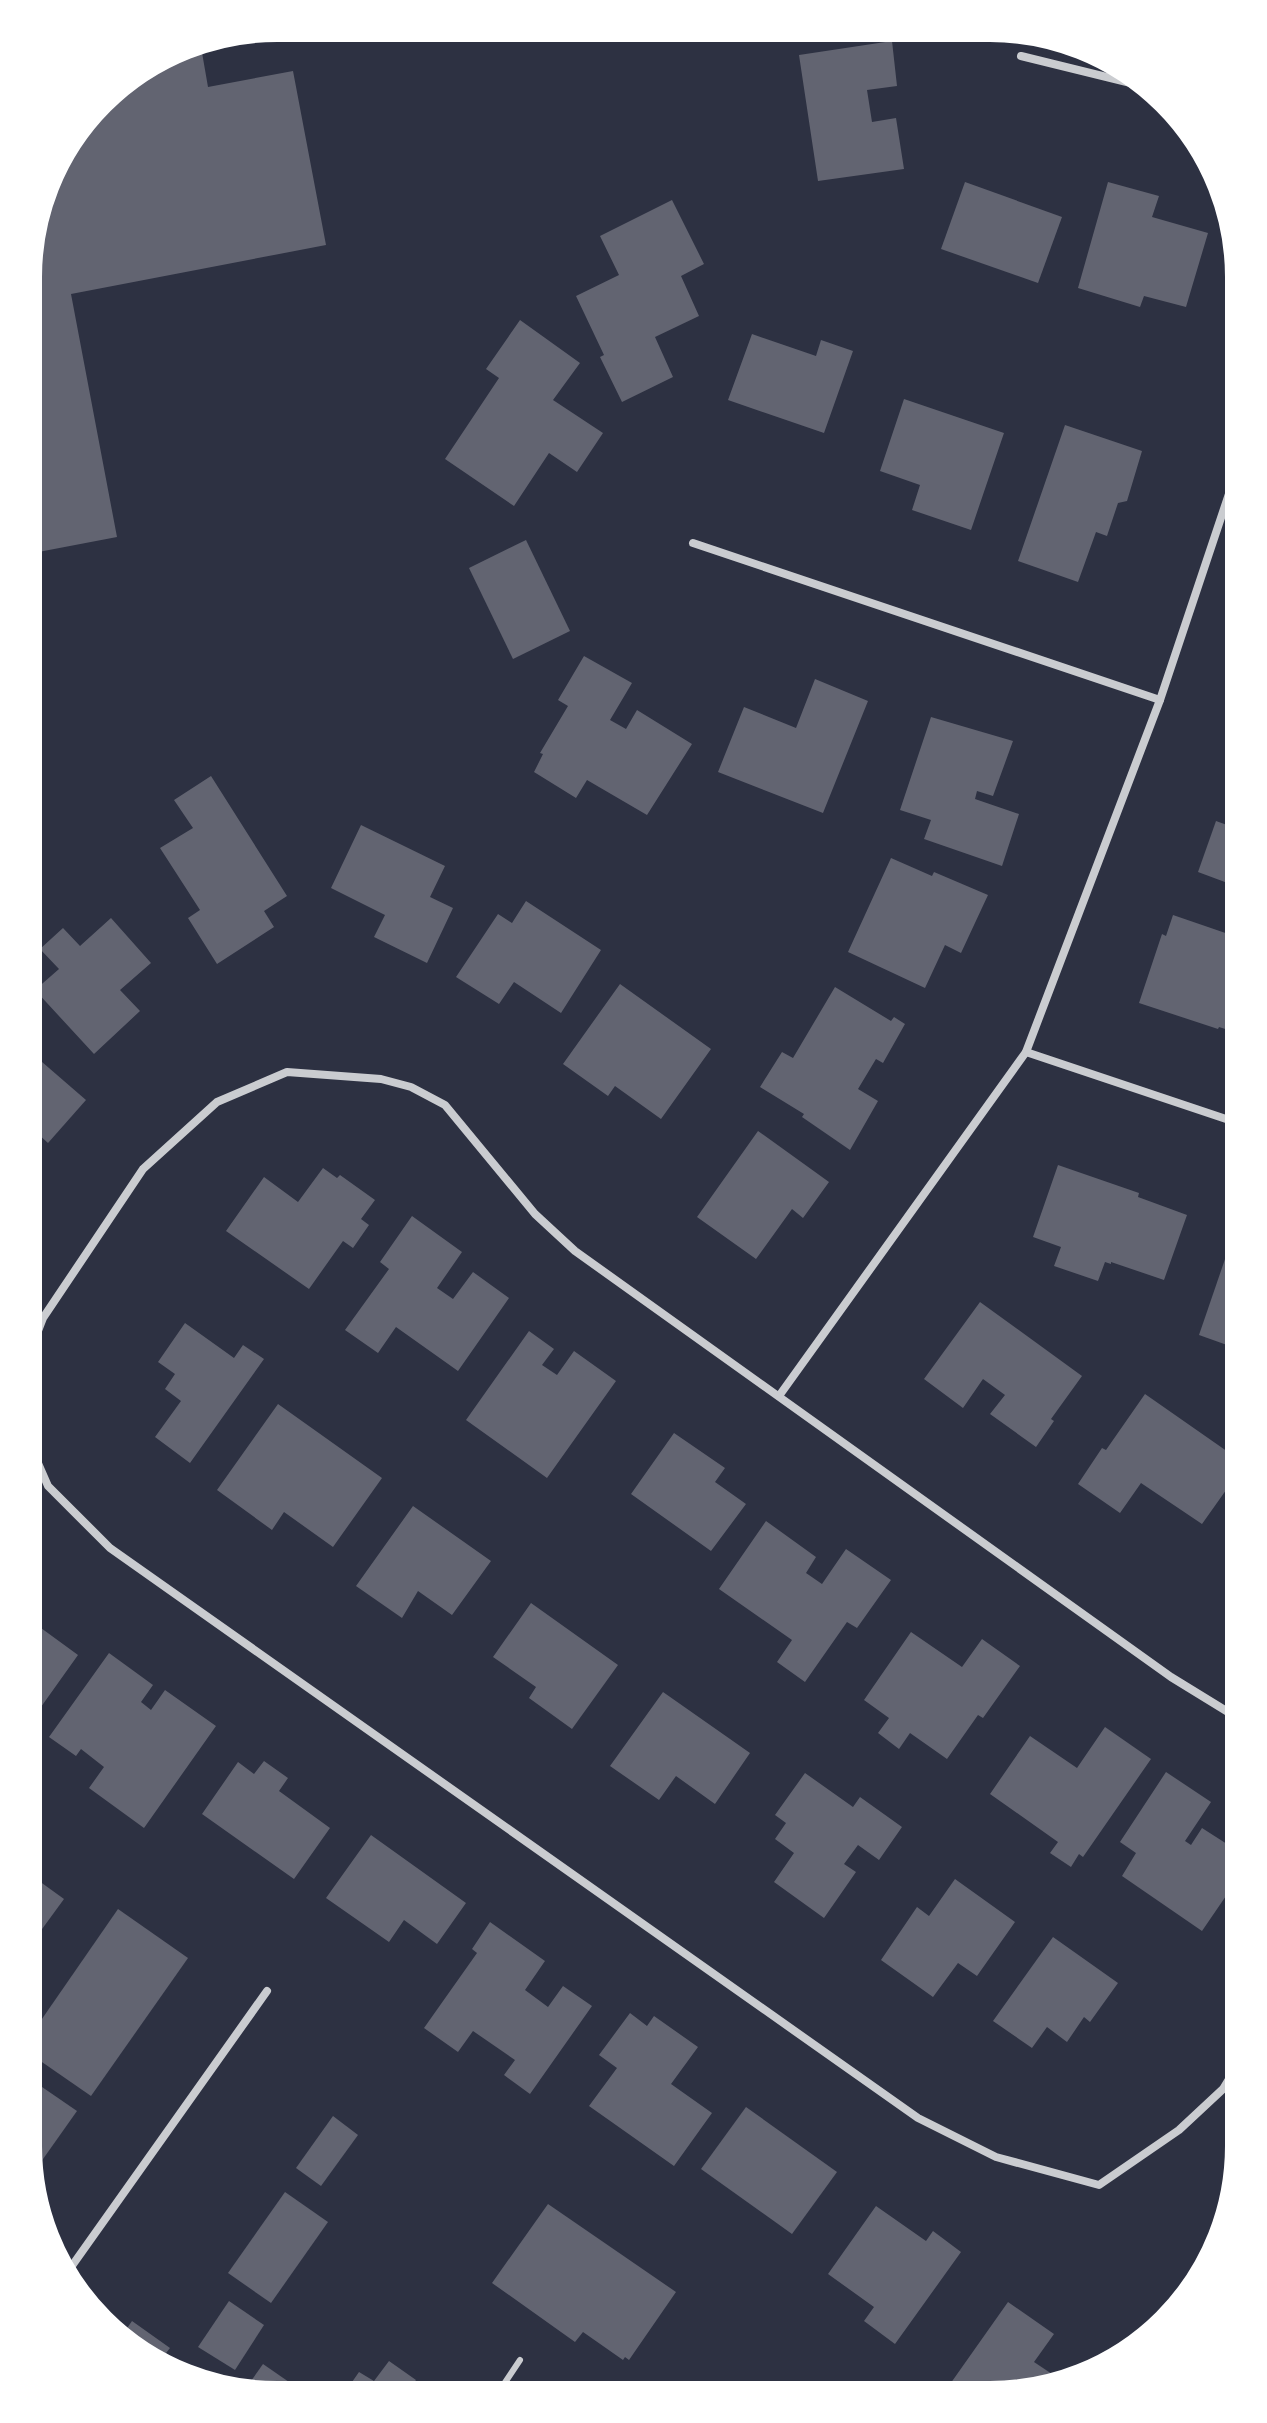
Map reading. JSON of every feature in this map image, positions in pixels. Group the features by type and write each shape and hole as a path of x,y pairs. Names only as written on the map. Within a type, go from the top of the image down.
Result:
{"street":[{"path":"1021,56 1122,81"},
{"path":"779,1396 1026,1052 1160,700 1227,500"},
{"path":"693,543 1160,700"},
{"path":"1026,1052 1227,1119"},
{"path":"40,1326 143,1169 217,1102 287,1072 381,1079 411,1087 445,1105 535,1214 575,1251 1171,1677 1226,1711"},
{"path":"40,1468 48,1486 110,1548 918,2118 996,2157 1099,2185 1179,2130 1226,2084"},
{"path":"73,2265 267,1991"}],"lane":[{"path":"505,2383 520,2360"}],"building":[{"path":"892,41 897,86 867,90 872,122 896,118 904,169 818,181 799,55"},
{"path":"202,53 208,87 293,71 326,245 71,294 117,537 40,552 40,277 45,231 58,187 80,146 99,121 121,99 172,64"},
{"path":"965,182 1062,217 1038,283 941,249"},
{"path":"1108,182 1159,196 1152,217 1208,233 1186,307 1144,296 1140,307 1078,288"},
{"path":"672,200 704,264 681,276 699,316 655,337 673,377 622,402 576,296 619,275 600,236"},
{"path":"520,320 580,363 553,400 603,433 577,472 549,453 514,506 445,459 499,378 486,369"},
{"path":"752,334 816,356 821,340 853,351 824,433 728,400"},
{"path":"904,399 1004,433 971,530 912,510 920,485 880,471"},
{"path":"1065,425 1142,451 1127,501 1118,503 1107,536 1096,532 1078,582 1018,561"},
{"path":"526,540 570,631 513,659 469,568"},
{"path":"584,656 632,683 610,720 626,729 637,710 692,744 647,815 587,780 576,798 534,772 543,754 540,753 568,706 558,700"},
{"path":"815,679 868,701 823,813 718,772 744,707 796,728"},
{"path":"931,717 1013,741 993,796 977,791 975,799 1019,814 1002,866 924,839 931,820 900,810"},
{"path":"211,776 287,896 264,911 274,927 217,964 188,918 200,910 160,848 193,828 174,800"},
{"path":"1216,821 1227,825 1227,883 1198,872"},
{"path":"361,825 445,866 430,897 453,908 427,963 374,937 385,915 331,888"},
{"path":"891,858 988,895 961,953 945,945 925,988 848,952"},
{"path":"526,901 601,950 561,1013 514,982 499,1004 456,977 498,914 512,923"},
{"path":"1173,915 1227,933 1227,1029 1139,1003 1162,934 1166,936"},
{"path":"111,918 151,963 120,990 140,1011 94,1054 40,995 40,986 59,969 40,949 63,928 80,946"},
{"path":"620,984 711,1049 661,1119 615,1086 608,1096 563,1064"},
{"path":"835,987 891,1021 894,1017 905,1024 883,1063 876,1059 858,1089 878,1101 850,1150 802,1117 804,1114 760,1087 782,1052 793,1058"},
{"path":"40,1060 86,1100 48,1143 40,1136"},
{"path":"758,1131 829,1182 803,1218 792,1209 756,1259 697,1217"},
{"path":"1058,1165 1139,1193 1138,1197 1187,1215 1164,1280 1111,1262 1105,1262 1098,1281 1054,1266 1061,1247 1033,1237"},
{"path":"323,1168 337,1178 340,1175 375,1200 361,1219 369,1225 353,1248 343,1241 309,1289 226,1231 264,1177 298,1202"},
{"path":"412,1216 462,1252 437,1288 453,1299 473,1272 509,1298 458,1371 396,1327 378,1353 345,1330 389,1269 380,1262"},
{"path":"1226,1255 1226,1345 1199,1335"},
{"path":"980,1302 1082,1376 1051,1419 1054,1421 1036,1447 990,1414 1005,1395 983,1379 963,1408 924,1379"},
{"path":"185,1323 234,1358 243,1345 264,1359 190,1463 155,1437 181,1401 165,1389 175,1374 158,1362"},
{"path":"529,1331 554,1349 542,1365 557,1375 574,1351 616,1381 547,1478 466,1420"},
{"path":"1145,1394 1226,1451 1226,1490 1202,1524 1141,1483 1120,1513 1078,1484 1102,1448 1106,1450"},
{"path":"278,1404 382,1478 333,1547 284,1512 272,1530 217,1490"},
{"path":"674,1433 725,1468 715,1482 746,1504 711,1551 631,1494"},
{"path":"413,1506 491,1561 452,1615 418,1591 402,1618 356,1586"},
{"path":"766,1521 816,1557 806,1573 822,1584 846,1549 891,1580 857,1628 847,1622 805,1682 777,1662 792,1640 719,1589"},
{"path":"531,1603 618,1665 572,1729 529,1698 536,1687 493,1657"},
{"path":"40,1627 78,1655 40,1708"},
{"path":"911,1632 962,1667 982,1639 1020,1666 983,1718 978,1715 947,1759 910,1733 899,1749 878,1733 889,1718 864,1700"},
{"path":"109,1653 153,1685 141,1702 151,1710 165,1690 216,1726 144,1828 89,1788 104,1767 81,1749 76,1756 49,1737"},
{"path":"663,1692 750,1753 715,1804 676,1776 659,1800 610,1766"},
{"path":"1105,1727 1151,1759 1083,1857 1079,1854 1071,1867 1050,1853 1058,1842 990,1794 1030,1736 1077,1768"},
{"path":"264,1761 288,1778 279,1791 330,1828 294,1879 202,1814 238,1762 254,1774"},
{"path":"1166,1772 1211,1802 1185,1841 1191,1845 1202,1828 1226,1843 1226,1896 1202,1931 1122,1876 1136,1853 1120,1842"},
{"path":"805,1773 853,1807 860,1797 902,1827 879,1860 858,1845 844,1864 856,1872 824,1918 774,1882 794,1853 775,1839 786,1823 775,1815"},
{"path":"371,1835 466,1903 437,1944 404,1920 389,1942 326,1898"},
{"path":"955,1879 1015,1922 977,1976 958,1963 933,1997 881,1960 917,1907 929,1916"},
{"path":"40,1882 64,1899 40,1932"},
{"path":"118,1909 188,1958 91,2096 40,2061 40,2022"},
{"path":"490,1922 545,1961 525,1990 548,2007 563,1986 592,2006 530,2094 504,2075 515,2060 473,2031 458,2052 424,2028 477,1953 472,1949"},
{"path":"1053,1937 1118,1983 1090,2022 1084,2017 1067,2042 1047,2027 1032,2048 993,2021"},
{"path":"630,2013 647,2026 654,2016 698,2047 671,2084 712,2113 674,2166 589,2106 617,2068 599,2055"},
{"path":"40,2086 77,2111 41,2162"},
{"path":"746,2107 837,2172 792,2234 701,2169"},
{"path":"333,2116 358,2135 321,2186 296,2168"},
{"path":"285,2192 328,2222 271,2303 228,2273"},
{"path":"548,2204 676,2292 629,2360 625,2357 623,2360 583,2332 575,2342 492,2283"},
{"path":"876,2206 926,2241 933,2231 961,2252 895,2344 864,2321 874,2307 828,2274"},
{"path":"229,2301 264,2325 235,2370 198,2347"},
{"path":"1008,2302 1054,2334 1034,2362 1052,2374 1021,2381 951,2383"},
{"path":"132,2321 170,2348 166,2353 179,2362 146,2343 127,2328"},
{"path":"389,2361 416,2380 414,2383 351,2383 359,2372 374,2381"},
{"path":"263,2364 289,2382 277,2383 251,2381"}]}
